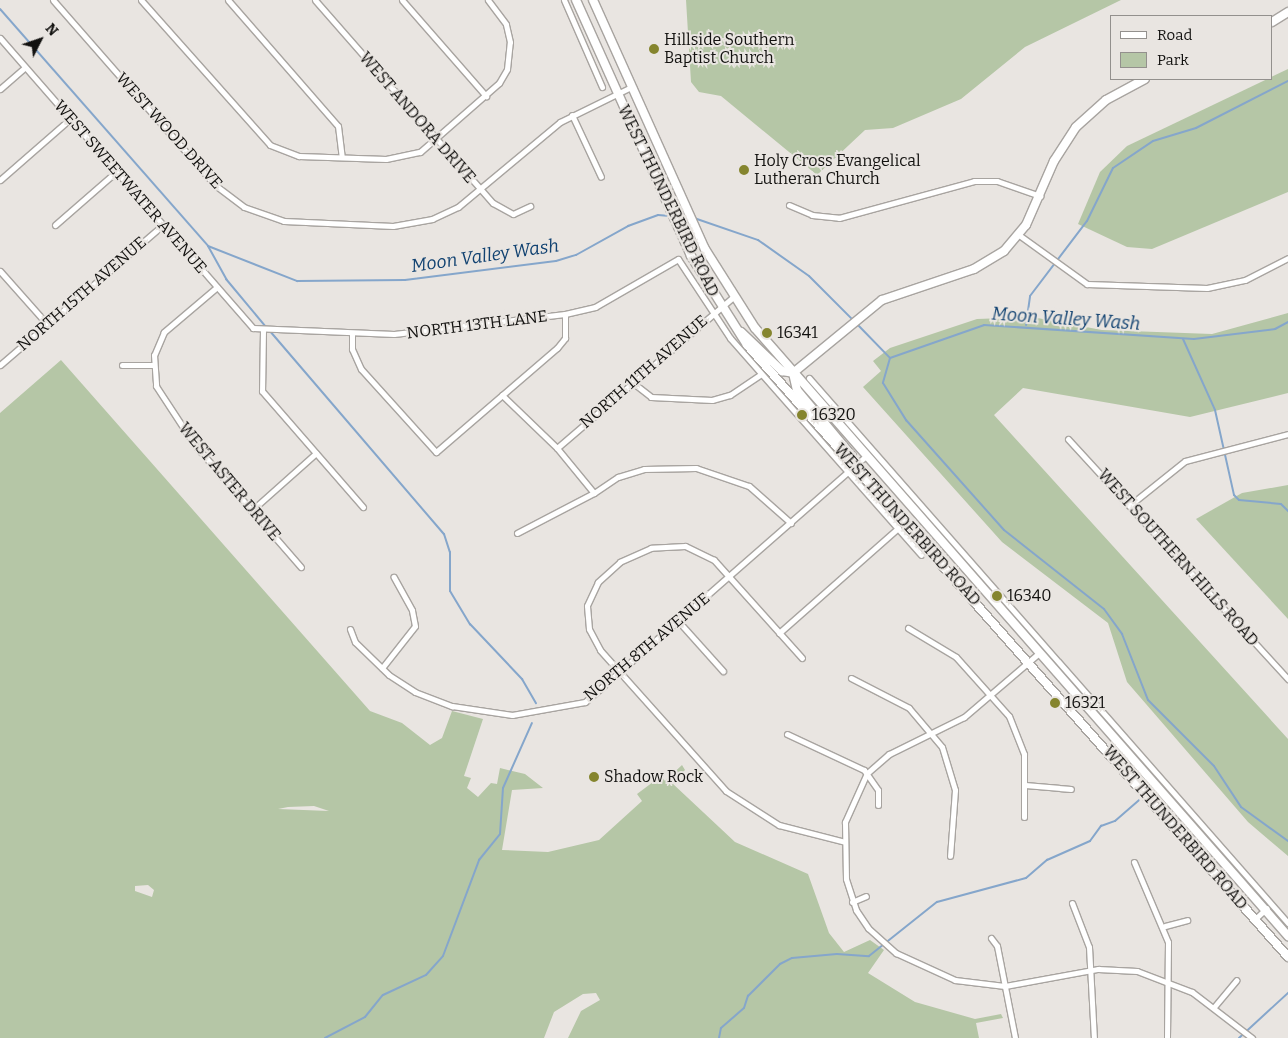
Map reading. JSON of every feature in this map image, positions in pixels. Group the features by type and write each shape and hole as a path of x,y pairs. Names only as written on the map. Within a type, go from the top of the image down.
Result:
{"main road":[{"name":"WEST THUNDERBIRD ROAD","path":"576,0 603,66 676,224 720,306 735,328 851,470 1029,662 1288,957"},
{"name":"WEST THUNDERBIRD ROAD","path":"593,0 694,224 733,296 793,373 865,457 1148,778 1268,908 1288,936"},
{"path":"1273,21 1288,12"},
{"path":"735,328 782,371 793,373 882,300 979,267 1019,235 1076,127 1106,100 1143,80"},
{"path":"660,187 674,181"},
{"path":"793,373 798,390 852,456 851,470"},
{"path":"1008,639 1018,630"},
{"path":"1138,786 1148,778"}],"street":[{"name":"WEST WOOD DRIVE","path":"53,0 215,185 266,216 306,223 404,225 445,214 480,190 544,133 572,114 631,87"},
{"path":"141,0 270,145 299,156 404,158 436,139 486,96 507,69 510,42 506,24 488,0"},
{"path":"228,0 338,126 342,157"},
{"name":"WEST ANDORA DRIVE","path":"315,0 493,203 513,214 530,206"},
{"path":"402,0 486,96"},
{"path":"564,0 602,87"},
{"name":"WEST SWEETWATER AVENUE","path":"0,38 164,224 245,322 264,330"},
{"path":"594,70 603,66"},
{"path":"0,89 25,67"},
{"path":"572,114 601,177"},
{"path":"0,180 71,118"},
{"path":"55,224 118,171"},
{"path":"789,205 812,215 839,218 974,181 997,181 1040,196"},
{"name":"NORTH 15TH AVENUE","path":"0,365 164,224"},
{"path":"1019,235 1088,284 1207,288 1245,280 1288,258"},
{"name":"WEST THUNDERBIRD ROAD","path":"678,259 711,313 761,374 851,470 921,555"},
{"name":"NORTH 13TH LANE","path":"264,330 394,334 565,314 595,307 678,259"},
{"path":"0,271 47,324"},
{"path":"122,365 153,365 164,332 217,287"},
{"name":"NORTH 11TH AVENUE","path":"557,448 711,313 733,296"},
{"path":"352,333 352,349 361,369 436,452 562,342 565,314"},
{"path":"264,330 259,374 262,391 363,507"},
{"name":"WEST ASTER DRIVE","path":"153,365 156,386 171,412 251,510 301,567"},
{"path":"632,382 651,397 712,400 730,395 761,374"},
{"name":"WEST THUNDERBIRD ROAD","path":"809,378 1025,624 1268,908 1288,923"},
{"path":"502,395 557,448 594,493"},
{"path":"824,409 831,403"},
{"path":"1130,506 1185,461 1288,434"},
{"name":"WEST SOUTHERN HILLS ROAD","path":"1068,439 1288,679"},
{"path":"251,510 316,453"},
{"name":"NORTH 8TH AVENUE","path":"350,629 355,642 382,668 427,697 493,715 585,702 620,674 865,457"},
{"path":"518,533 594,493 618,477 644,469 696,468 749,486 791,523"},
{"path":"780,633 898,528"},
{"path":"802,658 714,560 685,546 651,548 607,572 591,593 587,617 594,640 620,674 714,778 744,805 791,830 845,842"},
{"path":"382,668 415,626 412,610 394,578"},
{"path":"679,622 723,671"},
{"path":"1018,630 1025,624"},
{"path":"908,628 956,657 992,695 1019,736 1025,785 1024,817"},
{"path":"1038,653 992,695 964,717 888,754 867,773 848,811 845,842 846,879 852,902 861,919 886,945 914,964 955,980 1005,986 1093,970 1137,971 1169,980 1214,1007 1252,1038"},
{"path":"851,678 898,701 933,732 947,756 955,790 950,856"},
{"path":"787,734 867,773 878,790 878,805"},
{"path":"1025,785 1070,789"},
{"path":"1134,862 1165,926 1169,980 1166,1038"},
{"path":"852,902 866,896"},
{"path":"1072,903 1088,941 1093,970 1094,1038"},
{"name":"WEST THUNDERBIRD ROAD","path":"1255,919 1268,908"},
{"path":"1165,926 1187,920"},
{"path":"991,938 997,946 1015,1038"},
{"path":"1214,1007 1237,980"}],"green space":[{"path":"686,0 1121,0 1025,47 961,99 893,128 865,130 817,175 721,96 699,92 691,82"},
{"path":"1288,69 1288,192 1152,249 1127,247 1078,224 1100,172 1127,146 1265,80 1273,80 1273,76"},
{"path":"1288,313 1288,393 1190,417 1023,388 994,415 1288,739 1288,856 1248,822 1127,682 1108,623 1002,542 863,387 881,371 873,361 890,348 977,319 1032,317 1102,330 1212,334"},
{"path":"61,360 370,711 402,723 430,745 442,738 452,711 483,719 464,776 471,778 467,788 478,797 491,783 497,784 500,768 525,774 543,788 512,790 502,850 548,852 599,840 642,801 637,794 661,776 665,781 682,765 685,770 672,783 735,842 808,874 829,933 844,952 870,940 884,950 868,973 915,1002 975,1019 1001,1014 1003,1018 976,1023 979,1038 568,1038 581,1011 600,1000 596,993 583,994 554,1012 544,1038 0,1038 0,413","holes":["314,806 329,811 278,809 288,807","148,885 154,890 152,897 135,891 135,886"]},
{"path":"1288,485 1288,619 1196,519 1242,493"}],"waterway":[{"name":"Moon Valley Wash","path":"0,9 208,246 297,281 405,280 556,261 576,255 628,226 658,215 670,216"},
{"path":"1026,325 1030,296 1087,221 1113,168 1153,141 1196,128 1288,81"},
{"name":"Moon Valley Wash","path":"677,216 687,217"},
{"name":"Moon Valley Wash","path":"694,218 758,240 809,276 853,320"},
{"path":"208,246 226,279 266,327"},
{"name":"Moon Valley Wash","path":"856,323 890,358 984,325 1194,339 1275,329 1288,322"},
{"path":"269,330 444,534 450,552 450,591 470,624 522,679 536,703"},
{"path":"1183,339 1215,410 1234,495 1239,500 1281,504 1288,511"},
{"path":"890,358 883,383 906,420 1004,530 1104,609 1122,634 1148,700 1214,766 1241,807 1288,841"},
{"path":"325,1038 365,1017 383,995 426,975 443,956 479,860 500,834 503,788 532,723"},
{"path":"719,1038 721,1028 744,1008 748,996 780,964 792,958 837,954 869,956 937,902 1026,878 1047,860 1090,841 1101,826 1115,821 1139,800"},
{"path":"1239,1038 1288,993"}],"place":[{"name":"Hillside Southern Baptist Church","path":"654,49"},
{"name":"Holy Cross Evangelical Lutheran Church","path":"744,170"},
{"name":"16341","path":"767,333"},
{"name":"16320","path":"802,415"},
{"name":"16340","path":"997,596"},
{"name":"16321","path":"1055,703"},
{"name":"Shadow Rock","path":"594,777"}]}
